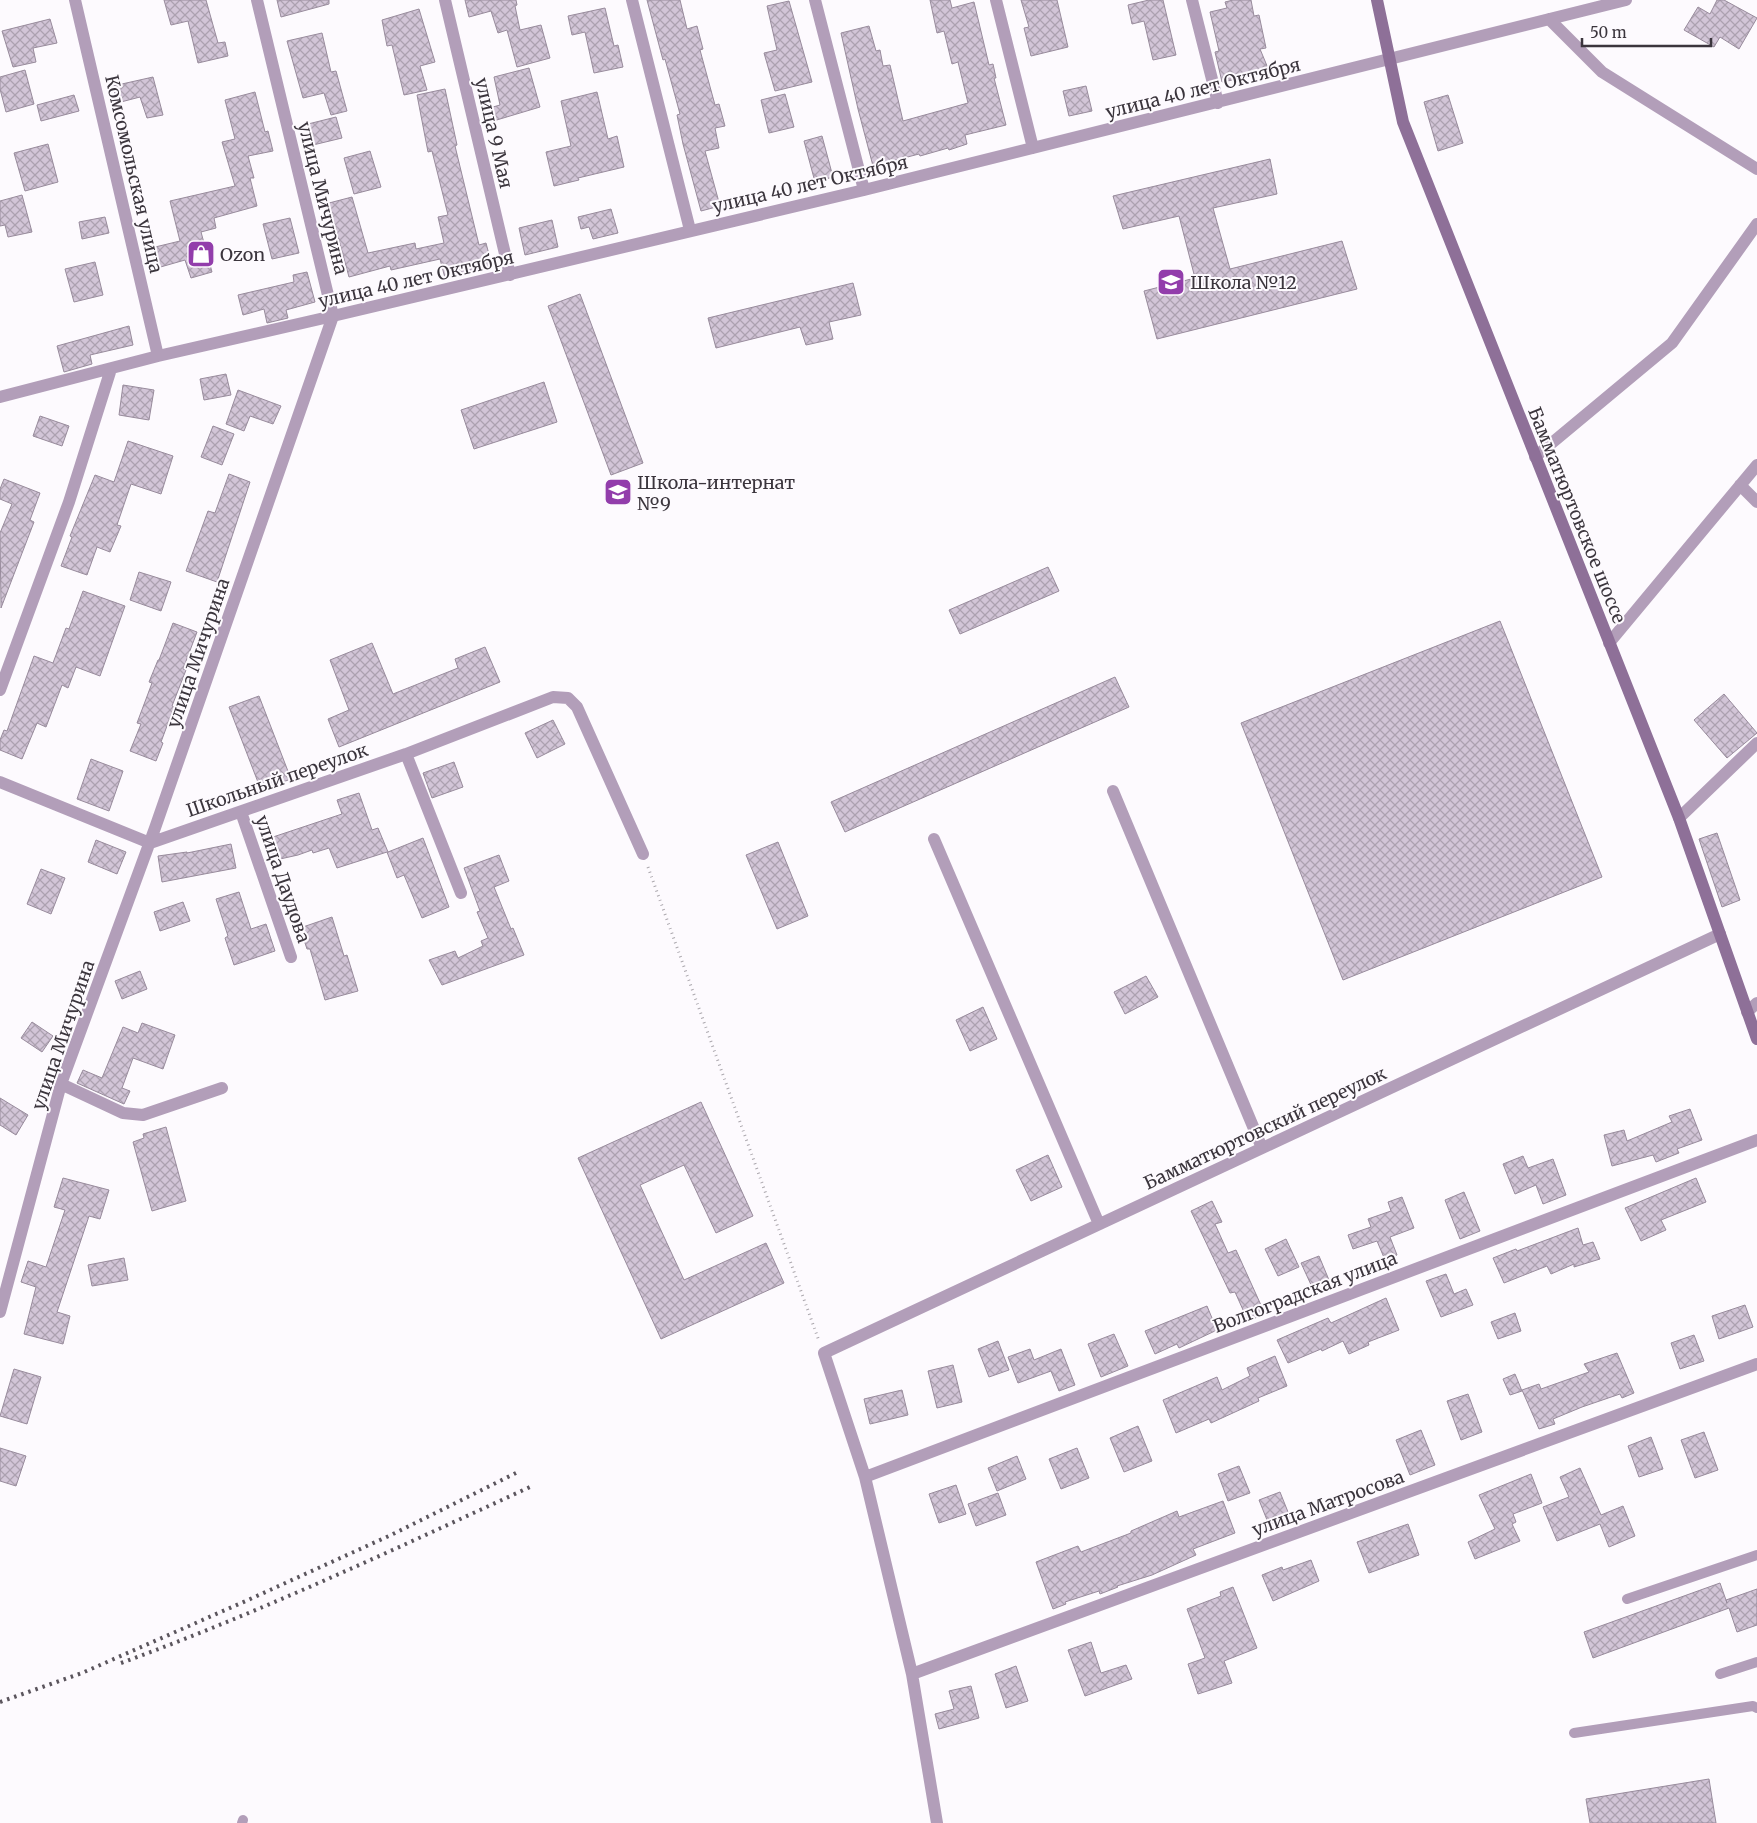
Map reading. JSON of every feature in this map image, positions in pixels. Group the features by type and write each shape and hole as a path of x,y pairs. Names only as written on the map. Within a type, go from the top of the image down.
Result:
{"street":[{"name":"Комсомольская улица","path":"74,0 158,356"},
{"name":"улица Мичурина","path":"0,1312 61,1084 150,844 333,316 257,0"},
{"name":"улица 9 Мая","path":"444,0 510,275"},
{"path":"632,0 690,230"},
{"path":"816,0 864,190"},
{"path":"996,0 1033,148"},
{"path":"1192,0 1218,103"},
{"name":"Бамматюртовское шоссе","path":"1377,0 1402,122 1679,818 1757,1039"},
{"name":"улица 40 лет Октября","path":"0,398 158,356 510,275 690,230 864,190 1626,0"},
{"path":"1549,20 1602,72 1757,169"},
{"path":"1535,457 1672,342 1757,224"},
{"path":"0,690 69,502 111,369"},
{"path":"1609,643 1757,465"},
{"path":"1740,485 1757,502"},
{"name":"Школьный переулок","path":"150,844 406,754 553,697 568,698 577,707 643,854"},
{"path":"1679,818 1757,743"},
{"path":"406,754 462,893"},
{"path":"0,782 150,844"},
{"path":"1113,791 1262,1148"},
{"name":"улица Даудова","path":"241,812 291,957"},
{"path":"934,838 1099,1224"},
{"name":"Бамматюртовский переулок","path":"824,1353 1720,934"},
{"path":"1747,1012 1757,1003"},
{"path":"61,1084 123,1113 143,1115 222,1088"},
{"name":"Волгоградская улица","path":"865,1477 1757,1140"},
{"path":"824,1353 865,1477 912,1674 937,1823"},
{"name":"улица Матросова","path":"912,1674 1757,1364"}],"lane":[{"path":"1627,1599 1757,1555"},
{"path":"1720,1674 1757,1662"},
{"path":"1574,1733 1753,1706 1757,1708"}],"path":[{"path":"643,854 824,1353"}],"building":[{"path":"164,0 206,0 218,43 225,42 228,56 198,63 188,21 171,25"},
{"path":"277,0 329,0 329,4 281,17"},
{"path":"465,0 516,0 517,5 515,6 520,30 541,25 550,58 517,67 507,30 498,33 491,11 469,17"},
{"path":"647,0 680,0 687,29 697,26 703,49 700,50 715,105 719,104 725,126 715,128 719,148 705,151 720,206 701,211 683,144 677,115 680,114"},
{"path":"930,0 950,0 952,8 974,2 989,65 993,64 996,78 994,78 1006,125 965,135 967,144 949,150 948,148 920,156 919,154 873,166 841,33 869,26 876,51 880,50 883,66 890,65 903,121 968,103 958,62 952,64 944,31 937,33"},
{"path":"1021,0 1057,0 1068,47 1031,56 1024,28 1029,27"},
{"path":"1149,0 1163,0 1176,55 1153,60 1144,21 1132,24 1128,5"},
{"path":"1251,0 1254,16 1259,15 1266,48 1260,49 1270,73 1222,82 1215,52 1219,51 1210,12 1227,8 1225,2"},
{"path":"1717,0 1724,0 1757,18 1739,49 1720,37 1714,47 1684,30 1698,7 1710,14"},
{"path":"789,1 812,82 775,91 764,53 777,50 767,6"},
{"path":"605,8 614,46 618,45 623,67 594,73 585,32 572,35 568,16"},
{"path":"419,9 435,62 420,66 427,90 404,95 392,45 387,46 382,20"},
{"path":"50,19 57,43 33,48 36,62 13,67 2,31"},
{"path":"322,33 331,72 336,71 347,111 331,115 324,93 303,98 287,41"},
{"path":"529,68 540,107 490,122 486,109 500,105 494,77"},
{"path":"25,70 34,104 6,112 0,89 0,77"},
{"path":"153,77 163,115 147,118 140,97 117,103 113,86"},
{"path":"1086,86 1092,111 1069,116 1063,91"},
{"path":"445,89 457,145 455,146 479,245 486,243 492,266 445,278 440,259 391,270 390,266 349,277 329,203 352,197 368,253 415,243 416,249 444,243 438,217 448,215 432,151 428,152 417,95"},
{"path":"255,92 265,132 268,131 273,151 248,156 254,178 250,178 257,206 214,218 216,228 201,232 212,272 191,278 185,260 157,268 151,248 180,241 170,201 235,186 222,142 235,139 225,100"},
{"path":"597,92 608,139 617,136 624,167 554,186 546,152 571,146 561,101"},
{"path":"785,94 794,127 769,133 761,100"},
{"path":"74,95 79,111 41,121 37,105"},
{"path":"1448,95 1463,143 1438,151 1424,102"},
{"path":"336,117 342,138 313,145 308,124"},
{"path":"822,136 833,177 815,182 804,141"},
{"path":"48,144 58,182 25,191 14,153"},
{"path":"370,151 381,187 354,194 344,158"},
{"path":"1270,159 1277,194 1213,208 1230,269 1342,241 1357,289 1157,339 1144,291 1195,278 1179,216 1123,229 1113,196"},
{"path":"22,195 32,232 8,237 5,225 0,226 0,201"},
{"path":"611,209 618,233 593,239 589,227 581,229 578,217"},
{"path":"105,217 109,233 82,239 79,222"},
{"path":"290,218 299,253 272,259 263,224"},
{"path":"552,220 558,247 525,255 519,228"},
{"path":"95,262 103,295 74,302 65,269"},
{"path":"307,272 315,302 286,310 288,318 267,323 264,309 243,315 238,295 294,282 293,275"},
{"path":"853,283 861,315 829,322 833,339 806,345 800,327 716,348 708,318"},
{"path":"580,294 643,463 611,475 548,306"},
{"path":"129,326 133,345 90,355 92,364 64,372 57,346"},
{"path":"226,374 231,395 204,400 200,379"},
{"path":"544,382 557,422 474,449 461,410"},
{"path":"123,385 154,390 149,420 119,415"},
{"path":"238,390 281,406 273,424 250,416 244,431 226,424"},
{"path":"40,416 69,426 62,446 33,436"},
{"path":"213,426 234,434 222,465 201,457"},
{"path":"128,441 173,456 161,494 131,484 117,525 121,526 110,552 97,547 87,575 61,566 72,537 70,536 95,475 114,482"},
{"path":"229,474 250,482 217,582 186,571 208,511 215,513"},
{"path":"4,479 40,493 30,520 34,522 1,608 0,533 12,504 0,499 0,489"},
{"path":"1048,567 1059,591 960,634 949,610"},
{"path":"139,572 171,582 161,611 130,600"},
{"path":"83,591 125,606 100,676 76,667 68,688 62,685 46,727 37,723 22,759 0,750 0,740 4,730 7,731 34,656 53,663 66,628 69,629"},
{"path":"1500,621 1602,877 1343,980 1241,723"},
{"path":"173,623 197,632 183,669 186,670 172,706 174,707 156,761 130,751 141,724 137,723 152,683 149,682"},
{"path":"372,643 393,694 458,668 455,659 485,647 500,682 339,747 328,719 349,710 330,660"},
{"path":"1115,677 1129,707 845,832 831,802"},
{"path":"1724,694 1757,733 1727,758 1694,720"},
{"path":"259,696 291,779 261,790 229,707"},
{"path":"553,720 565,744 537,758 525,733"},
{"path":"91,759 123,771 109,811 77,799"},
{"path":"454,762 463,787 432,798 423,773"},
{"path":"359,793 372,830 378,828 388,852 423,838 449,907 422,918 404,875 397,878 387,852 337,868 329,848 313,853 312,850 271,861 264,840 342,814 337,800"},
{"path":"1717,833 1740,900 1722,907 1699,839"},
{"path":"96,840 126,852 117,874 88,862"},
{"path":"778,842 808,916 777,929 746,855"},
{"path":"231,844 236,868 162,882 158,856 187,853"},
{"path":"499,855 509,881 494,887 524,955 442,985 429,960 455,951 458,958 483,946 481,941 488,938 477,912 480,911 464,868"},
{"path":"41,869 65,878 51,914 27,904"},
{"path":"239,892 251,929 266,924 275,951 234,965 225,938 228,936 216,899"},
{"path":"183,902 190,921 160,931 154,912"},
{"path":"332,917 344,956 347,955 358,991 325,1000 310,949 307,949 300,928"},
{"path":"140,971 147,989 122,999 115,981"},
{"path":"1146,976 1158,997 1125,1014 1114,992"},
{"path":"983,1007 997,1039 970,1051 956,1020"},
{"path":"32,1022 53,1036 42,1052 21,1038"},
{"path":"142,1023 175,1035 163,1069 133,1058 122,1088 130,1091 124,1104 77,1083 83,1070 102,1078 123,1027 138,1033"},
{"path":"0,1098 28,1115 16,1135 0,1125"},
{"path":"701,1102 753,1216 716,1233 684,1165 640,1185 684,1280 766,1243 784,1283 661,1339 578,1158"},
{"path":"1690,1109 1702,1140 1677,1149 1679,1153 1656,1162 1653,1155 1612,1166 1604,1135 1624,1130 1627,1141 1672,1122 1669,1116"},
{"path":"166,1127 186,1201 152,1211 133,1142 144,1138 143,1134"},
{"path":"1048,1155 1062,1187 1031,1201 1016,1170"},
{"path":"1523,1156 1528,1168 1553,1159 1566,1195 1543,1204 1536,1185 1515,1194 1503,1164"},
{"path":"63,1178 109,1190 100,1219 89,1216 57,1312 70,1316 63,1344 24,1334 36,1287 21,1282 28,1261 46,1267 65,1210 54,1207"},
{"path":"1696,1178 1706,1202 1661,1220 1666,1230 1641,1241 1625,1208"},
{"path":"1464,1192 1480,1231 1460,1239 1445,1200"},
{"path":"1402,1197 1414,1228 1390,1237 1397,1255 1385,1260 1377,1241 1353,1249 1348,1235 1371,1227 1368,1219 1391,1211 1388,1202"},
{"path":"1212,1201 1222,1222 1215,1224 1228,1253 1236,1250 1265,1314 1248,1321 1235,1292 1230,1293 1191,1211"},
{"path":"1578,1228 1583,1245 1593,1242 1600,1259 1574,1267 1574,1264 1551,1274 1547,1266 1504,1283 1493,1258"},
{"path":"1286,1239 1299,1267 1278,1276 1265,1249"},
{"path":"1319,1256 1329,1280 1312,1287 1301,1263"},
{"path":"124,1258 128,1280 92,1286 88,1265"},
{"path":"1446,1274 1454,1294 1466,1289 1473,1305 1441,1317 1426,1281"},
{"path":"1386,1298 1399,1330 1368,1342 1369,1345 1349,1354 1343,1341 1288,1363 1277,1340 1328,1318 1331,1323"},
{"path":"1745,1305 1753,1327 1719,1339 1712,1316"},
{"path":"1207,1306 1217,1330 1179,1348 1177,1344 1155,1354 1145,1331"},
{"path":"1515,1313 1521,1331 1498,1339 1491,1322"},
{"path":"1114,1334 1128,1366 1101,1377 1088,1344"},
{"path":"1694,1335 1704,1361 1680,1369 1671,1343"},
{"path":"998,1341 1009,1370 989,1377 978,1349"},
{"path":"1030,1349 1034,1360 1061,1349 1075,1385 1059,1391 1051,1371 1018,1383 1008,1357"},
{"path":"1617,1353 1634,1393 1622,1398 1620,1394 1582,1407 1553,1419 1555,1424 1539,1429 1522,1390 1539,1384 1541,1389 1589,1372 1584,1364"},
{"path":"1275,1356 1287,1386 1258,1398 1259,1401 1211,1423 1209,1419 1176,1433 1163,1400 1217,1377 1222,1390 1250,1376 1247,1368"},
{"path":"953,1365 962,1402 937,1408 928,1371"},
{"path":"14,1369 41,1377 27,1424 0,1416"},
{"path":"1515,1374 1522,1391 1510,1395 1503,1379"},
{"path":"902,1390 908,1415 870,1424 864,1399"},
{"path":"1468,1394 1482,1432 1461,1440 1447,1401"},
{"path":"1138,1426 1152,1461 1124,1472 1110,1438"},
{"path":"1421,1430 1435,1465 1410,1475 1396,1440"},
{"path":"1704,1432 1718,1470 1695,1478 1681,1440"},
{"path":"1651,1437 1663,1469 1639,1477 1628,1446"},
{"path":"0,1448 26,1456 16,1486 0,1481"},
{"path":"1077,1448 1089,1478 1061,1489 1049,1459"},
{"path":"1017,1456 1026,1479 997,1491 988,1468"},
{"path":"1239,1466 1250,1493 1228,1501 1218,1474"},
{"path":"1580,1468 1601,1515 1623,1506 1635,1536 1609,1547 1600,1524 1557,1541 1543,1507 1569,1497 1560,1477"},
{"path":"1531,1474 1542,1503 1513,1514 1516,1522 1512,1524 1520,1541 1475,1559 1468,1542 1495,1529 1479,1495"},
{"path":"956,1485 966,1514 939,1523 929,1494"},
{"path":"1280,1492 1290,1517 1269,1525 1259,1500"},
{"path":"998,1493 1006,1515 976,1526 968,1504"},
{"path":"1223,1501 1235,1533 1193,1549 1196,1555 1152,1575 1117,1586 1100,1594 1099,1591 1065,1602 1066,1604 1053,1609 1036,1562 1078,1546 1081,1552 1131,1533 1131,1531 1177,1511 1179,1517"},
{"path":"1408,1524 1419,1555 1369,1573 1357,1542"},
{"path":"1311,1560 1319,1581 1273,1601 1262,1575 1282,1567 1283,1570"},
{"path":"1720,1583 1727,1603 1726,1600 1757,1589 1757,1625 1737,1632 1729,1608 1593,1658 1584,1632"},
{"path":"1233,1587 1257,1648 1224,1661 1232,1683 1198,1694 1188,1664 1205,1658 1187,1609 1221,1596 1220,1592"},
{"path":"1091,1642 1101,1673 1126,1665 1132,1679 1085,1696 1068,1650"},
{"path":"1016,1666 1028,1701 1006,1708 995,1674"},
{"path":"971,1686 979,1718 939,1729 935,1714 954,1709 949,1691"},
{"path":"1709,1779 1716,1823 1590,1823 1586,1799"}],"railway":[{"path":"0,1702 82,1673 248,1600 391,1535 516,1473"},
{"path":"121,1663 225,1623 530,1487"}],"place":[{"name":"Ozon","path":"201,254"},
{"name":"Школа №12","path":"1171,282"},
{"name":"Школа-интернат №9","path":"618,492"}]}
